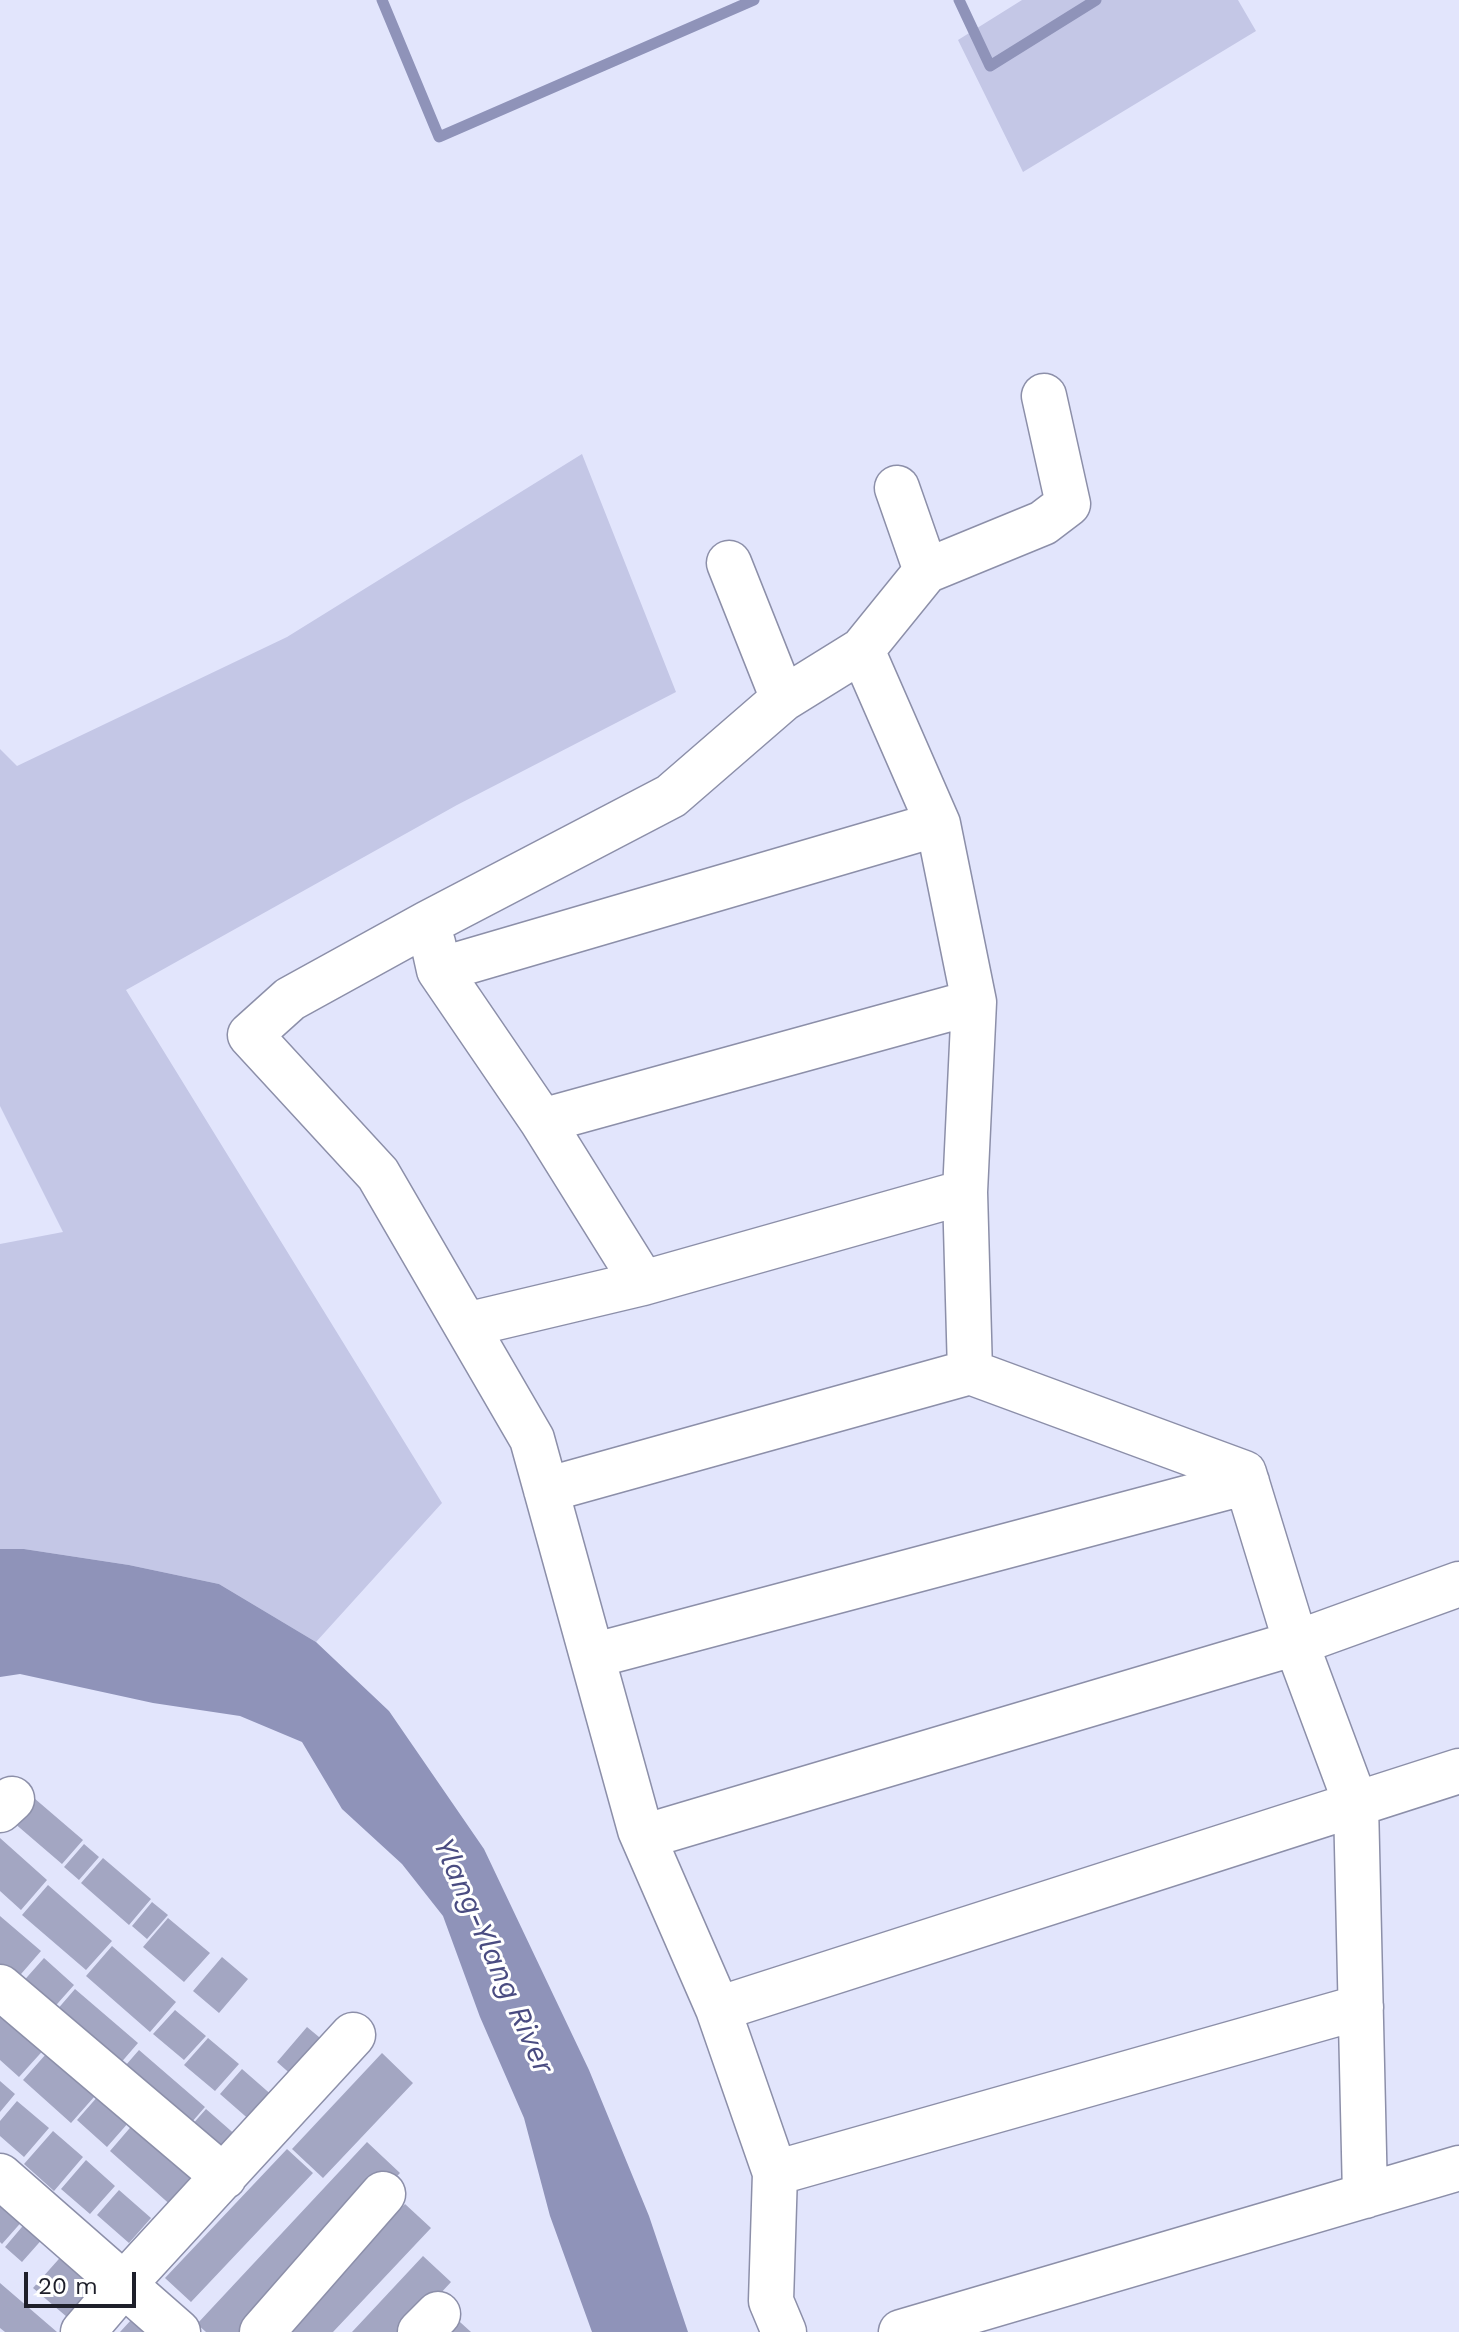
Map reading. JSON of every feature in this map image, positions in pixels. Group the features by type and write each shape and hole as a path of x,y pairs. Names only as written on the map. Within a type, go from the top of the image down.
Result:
{"street":[{"path":"784,2332 771,2301 775,2173 718,2009 643,1837 532,1439 378,1174 250,1035 290,999 671,796 783,699 862,650 926,571 1043,523 1068,504 1044,396"},
{"path":"897,488 926,571"},
{"path":"729,563 783,699"},
{"path":"862,650 938,824 974,1002 965,1192 970,1372"},
{"path":"439,970 938,824"},
{"path":"428,923 439,970 542,1121 643,1283"},
{"path":"542,1121 974,1002"},
{"path":"466,1325 643,1283 965,1192"},
{"path":"546,1490 970,1372 1244,1473 1296,1643 1356,1804 1365,2196"},
{"path":"592,1656 1247,1482"},
{"path":"643,1837 1296,1643 1459,1584"},
{"path":"718,2009 1459,1771"},
{"path":"0,1987 224,2177"},
{"path":"775,2173 1361,2007"},
{"path":"83,2332 353,2035"},
{"path":"901,2332 1459,2168"},
{"path":"0,2176 178,2332"},
{"path":"262,2332 383,2194"}],"shaded area":[{"path":"1022,0 1238,0 1256,31 1023,172 958,40"},
{"path":"582,454 676,692 457,805 126,990 442,1503 316,1642 219,1584 129,1565 24,1549 0,1549 0,1244 63,1232 0,1106 0,749 17,766 287,637"}],"water":[{"name":"Ylang-Ylang River","path":"0,1549 24,1549 129,1565 219,1584 316,1642 389,1711 484,1849 589,2070 649,2216 688,2332 592,2332 550,2216 524,2118 480,2017 443,1916 402,1864 342,1809 302,1742 240,1716 153,1703 20,1674 0,1677"}],"building":[{"path":"34,1798 83,1840 62,1864 13,1822"},
{"path":"0,1838 47,1880 21,1910 0,1891"},
{"path":"84,1844 99,1857 79,1880 64,1867"},
{"path":"103,1858 151,1899 129,1925 81,1883"},
{"path":"48,1885 112,1941 86,1970 22,1915"},
{"path":"152,1902 168,1915 147,1939 132,1926"},
{"path":"0,1916 41,1951 15,1981 0,1967"},
{"path":"168,1918 210,1953 184,1982 143,1947"},
{"path":"112,1946 176,2002 150,2032 86,1976"},
{"path":"222,1957 248,1979 219,2013 193,1991"},
{"path":"44,1958 74,1985 50,2012 20,1985"},
{"path":"75,1989 138,2043 112,2073 49,2019"},
{"path":"0,2002 48,2045 19,2077 0,2060"},
{"path":"175,2010 206,2036 184,2060 153,2034"},
{"path":"307,2027 325,2042 294,2077 277,2062"},
{"path":"208,2038 239,2064 215,2091 184,2065"},
{"path":"54,2045 102,2088 71,2123 23,2080"},
{"path":"139,2050 205,2107 185,2130 119,2073"},
{"path":"382,2053 413,2083 323,2178 292,2149"},
{"path":"242,2069 274,2097 252,2122 220,2094"},
{"path":"0,2081 15,2094 0,2112"},
{"path":"99,2095 129,2122 107,2147 77,2120"},
{"path":"17,2101 49,2128 24,2157 0,2136 0,2121"},
{"path":"206,2109 238,2137 216,2163 183,2135"},
{"path":"135,2122 200,2179 174,2208 110,2151"},
{"path":"53,2131 83,2157 54,2191 24,2164"},
{"path":"367,2142 400,2173 252,2332 206,2332 197,2324"},
{"path":"287,2149 313,2173 191,2302 165,2278"},
{"path":"86,2160 115,2186 90,2214 61,2189"},
{"path":"119,2190 151,2218 129,2243 97,2215"},
{"path":"0,2196 25,2218 2,2244 0,2242"},
{"path":"405,2204 431,2228 333,2332 285,2332"},
{"path":"27,2221 45,2236 22,2262 5,2247"},
{"path":"66,2251 106,2286 74,2323 33,2288"},
{"path":"423,2256 451,2282 405,2332 352,2332"},
{"path":"0,2283 57,2332 5,2332 0,2328"},
{"path":"450,2313 471,2332 432,2332"},
{"path":"132,2319 147,2332 120,2332"}],"waterway":[{"path":"382,0 439,137 754,0"},
{"path":"959,0 990,66 1096,0"}]}
